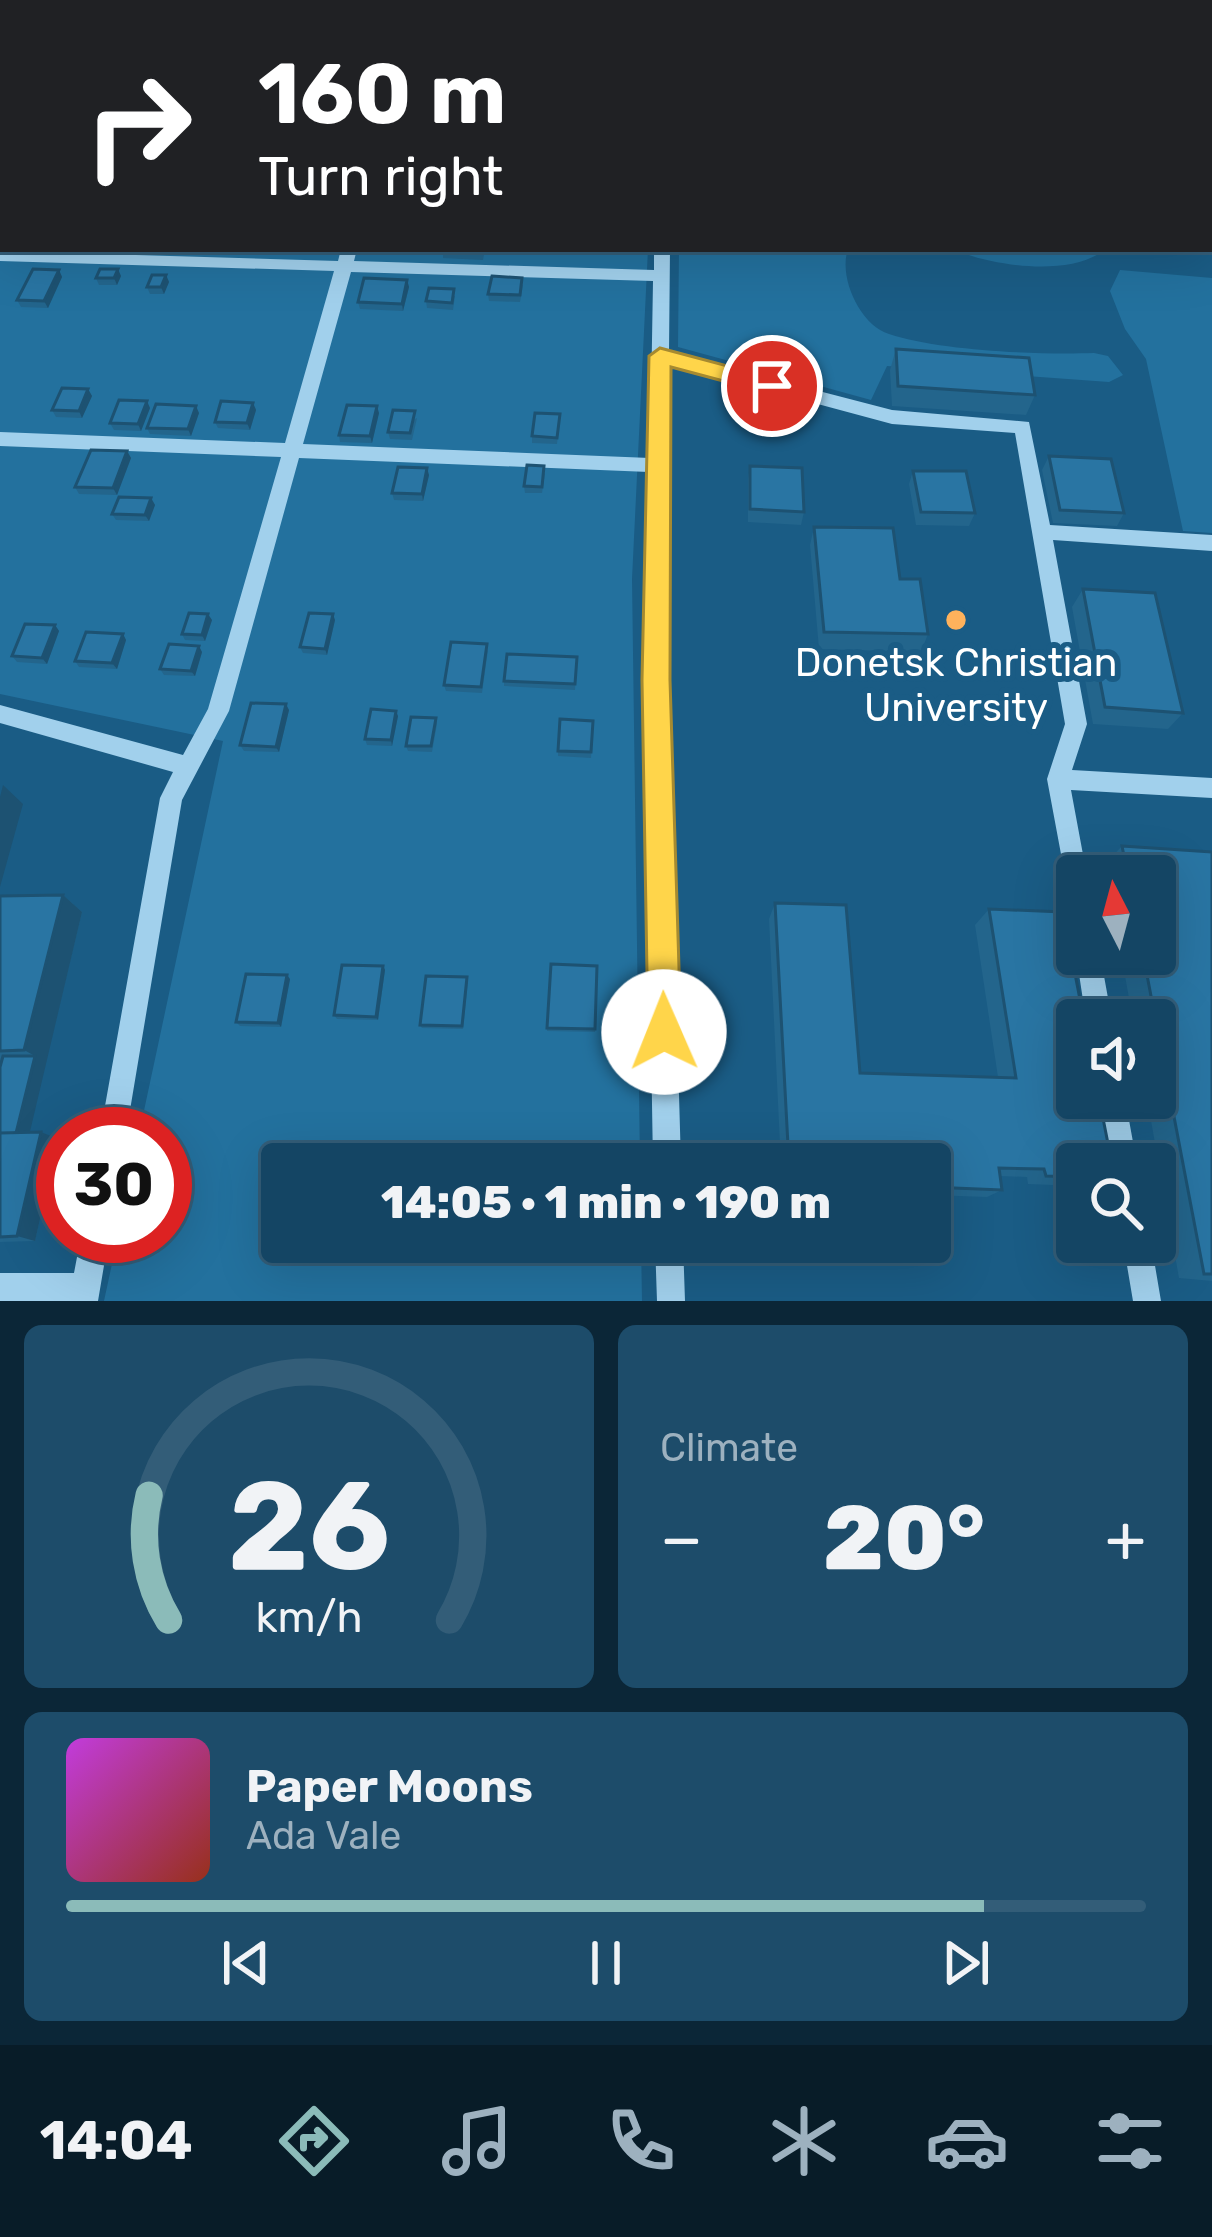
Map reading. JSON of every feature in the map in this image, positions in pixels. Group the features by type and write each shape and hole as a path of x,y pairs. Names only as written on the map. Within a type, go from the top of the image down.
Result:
{"street":[{"path":"662,252 656,680 667,1143"},
{"path":"0,256 346,258 662,276"},
{"path":"118,1107 171,798 218,711 346,258"},
{"path":"660,356 892,417 1023,427 1076,724 1058,778 1071,855"},
{"path":"0,439 658,465"},
{"path":"1042,532 1212,542"},
{"path":"0,714 186,766"},
{"path":"1058,778 1212,788"},
{"path":"0,1287 85,1294 90,1263"},
{"path":"670,1263 671,1301"},
{"path":"1141,1263 1147,1301"}],"shaded area":[{"path":"0,252 648,252 632,579 640,1143 261,1143 261,1263 641,1263 642,1301 104,1301 112,1263 192,1263 192,1107 145,1107 223,741 0,694"},
{"path":"679,252 847,252 846,273 854,299 869,321 889,334 990,351 1094,353 1108,356 1123,375 1109,382 887,366 871,400 678,347"},
{"path":"962,252 1101,252 1052,266 988,260"},
{"path":"1120,270 1212,278 1212,533 1183,531 1146,359 1125,329 1110,291"}],"building":[{"path":"33,269 59,270 44,301 17,300"},
{"path":"100,269 118,269 114,278 96,278"},
{"path":"152,275 166,275 161,287 147,287"},
{"path":"492,276 522,278 520,295 488,294"},
{"path":"364,278 407,280 402,304 358,302"},
{"path":"429,288 454,289 452,303 426,301"},
{"path":"896,349 1029,358 1035,395 898,386"},
{"path":"62,388 88,389 79,411 52,410"},
{"path":"119,400 147,401 138,424 110,423"},
{"path":"221,401 253,403 247,423 215,422"},
{"path":"156,404 196,406 188,429 147,428"},
{"path":"347,405 377,406 370,436 339,435"},
{"path":"393,410 415,411 410,433 388,432"},
{"path":"535,413 560,414 557,438 532,436"},
{"path":"91,450 127,451 113,488 75,487"},
{"path":"1049,456 1111,459 1124,513 1060,510"},
{"path":"527,465 544,466 542,487 524,486"},
{"path":"750,466 802,468 804,512 750,509"},
{"path":"398,467 427,468 422,494 392,493"},
{"path":"913,471 966,471 975,513 921,512"},
{"path":"119,497 151,498 145,515 112,514"},
{"path":"814,527 893,528 900,579 920,579 928,634 824,632"},
{"path":"1083,589 1155,593 1183,713 1105,707"},
{"path":"189,613 208,614 202,635 182,634"},
{"path":"309,613 333,614 325,649 300,647"},
{"path":"25,624 55,625 42,658 12,656"},
{"path":"86,632 123,634 112,663 75,661"},
{"path":"451,642 487,644 481,687 444,685"},
{"path":"169,644 199,646 191,671 160,669"},
{"path":"507,654 577,657 575,684 504,681"},
{"path":"251,703 286,704 276,747 240,745"},
{"path":"371,709 396,711 391,740 365,739"},
{"path":"411,717 436,718 431,746 406,746"},
{"path":"560,719 593,721 591,752 558,751"},
{"path":"1122,846 1212,852 1212,1274 1204,1274 1174,1119 1176,999 1152,999 1147,975 1176,975 1176,855 1124,855"},
{"path":"63,895 24,1050 0,1051 0,896"},
{"path":"775,903 846,905 860,1073 1016,1078 989,909 1056,912 1056,975 1075,975 1080,999 1056,999 1056,1119 1103,1119 1108,1143 1056,1143 1056,1176 1046,1176 1044,1169 999,1168 1002,1190 951,1188 951,1143 788,1143"},
{"path":"551,964 597,966 595,1029 547,1028"},
{"path":"342,965 383,966 376,1017 334,1015"},
{"path":"246,974 287,975 278,1023 236,1022"},
{"path":"426,976 467,977 462,1026 420,1025"},
{"path":"3,1056 35,1056 16,1133 0,1133"},
{"path":"36,1132 36,1154 17,1236 0,1237 0,1133"}],"place":[{"name":"Donetsk Christian University","path":"956,620"}],"route":[{"path":"664,1032 656,680 660,356 772,386"}]}
